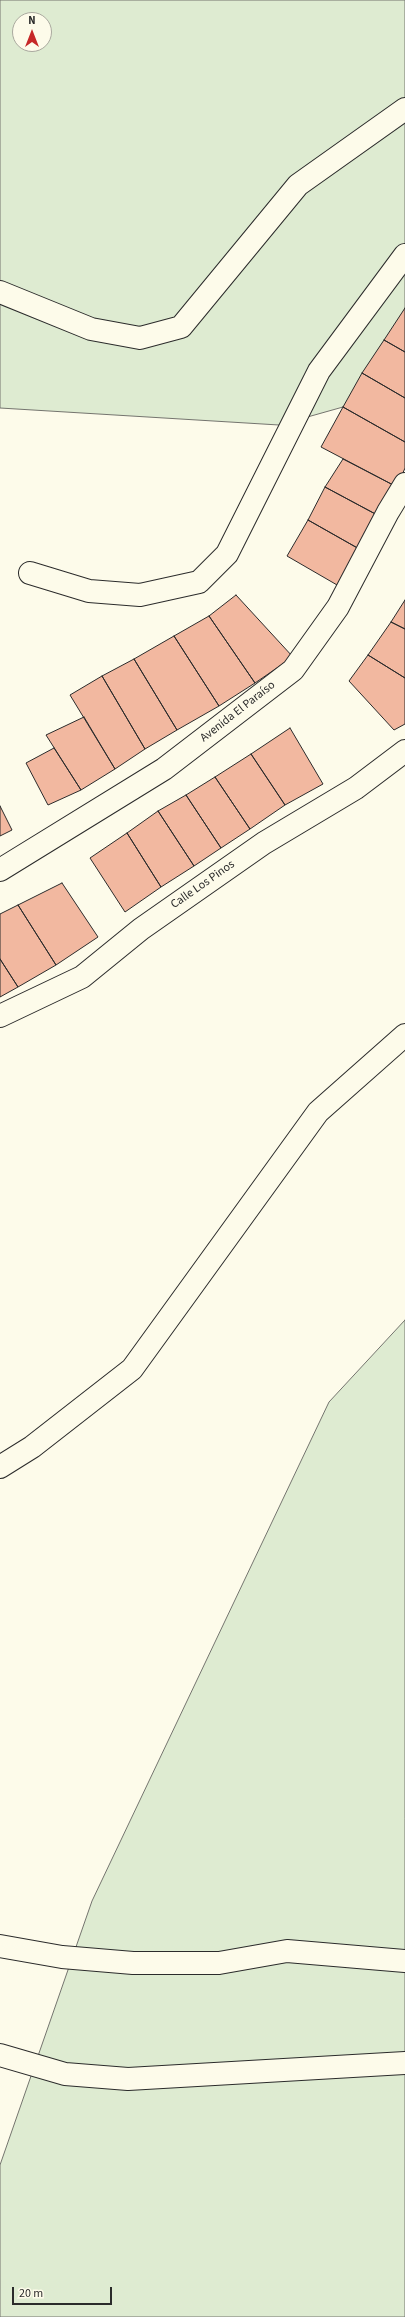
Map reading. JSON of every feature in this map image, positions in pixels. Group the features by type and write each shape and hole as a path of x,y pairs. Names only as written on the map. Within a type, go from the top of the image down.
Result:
{"street":[{"path":"0,292 91,329 140,338 181,327 298,185 405,109"},
{"path":"30,573 89,591 140,595 199,582 227,554 319,371 405,254"},
{"name":"Avenida El Paraíso","path":"0,870 164,769 293,670 338,607 388,512 405,484"},
{"name":"Calle Los Pinos","path":"0,1016 82,977 141,929 251,852 356,788 405,751"},
{"path":"0,1467 32,1447 132,1369 318,1112 405,1035"},
{"path":"0,1946 62,1957 133,1963 219,1963 287,1951 405,1961"},
{"path":"0,2055 65,2074 128,2078 405,2063"}],"green space":[{"path":"0,0 405,0 405,384 343,407 279,425 0,408"},
{"path":"405,1320 405,2317 0,2317 0,2165 92,1901 329,1402"}],"building":[{"path":"405,308 405,352 384,340"},
{"path":"384,340 405,352 405,398 362,373"},
{"path":"362,373 405,398 405,442 343,407"},
{"path":"343,407 405,442 405,468 397,487 321,447"},
{"path":"343,459 397,487 381,517 325,487"},
{"path":"325,487 381,517 361,550 308,520"},
{"path":"308,520 361,550 344,589 287,556"},
{"path":"236,595 293,657 255,683 209,616"},
{"path":"405,600 405,629 391,622"},
{"path":"209,616 255,683 219,706 174,636"},
{"path":"391,622 405,629 405,678 368,655"},
{"path":"174,636 219,706 177,730 134,659"},
{"path":"368,655 405,678 405,724 394,730 349,681"},
{"path":"134,659 177,730 145,749 102,676"},
{"path":"102,676 145,749 115,769 70,695"},
{"path":"84,717 115,769 81,790 46,735"},
{"path":"290,728 323,784 285,805 251,754"},
{"path":"54,748 81,790 48,805 26,763"},
{"path":"251,754 285,805 250,829 215,777"},
{"path":"215,777 250,829 221,848 186,795"},
{"path":"186,795 221,848 194,866 158,811"},
{"path":"0,806 12,830 0,836"},
{"path":"158,811 194,866 161,887 127,833"},
{"path":"127,833 161,887 125,912 90,858"},
{"path":"62,883 98,937 56,965 18,905"},
{"path":"18,905 56,965 18,987 0,959 0,914"},
{"path":"0,959 18,987 0,997"}]}
